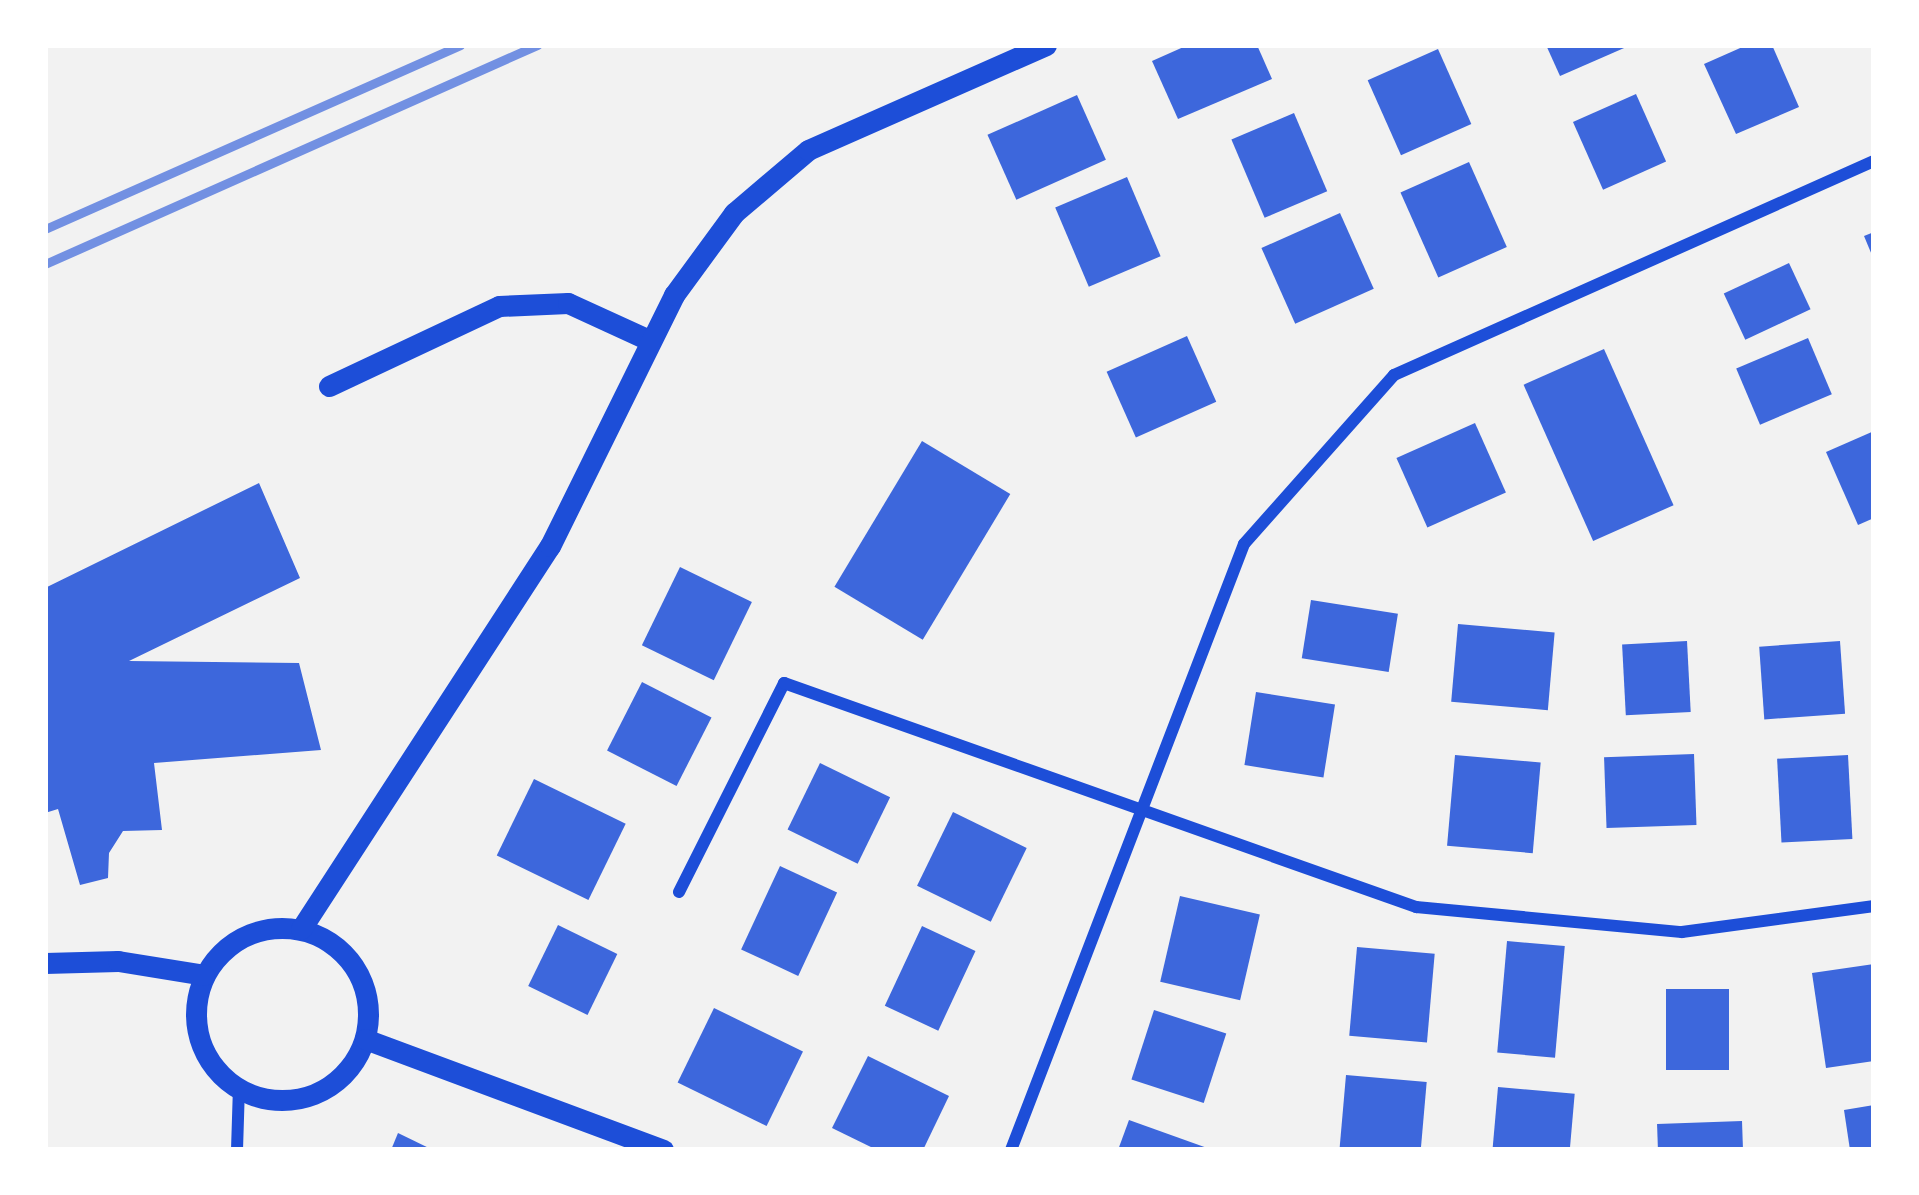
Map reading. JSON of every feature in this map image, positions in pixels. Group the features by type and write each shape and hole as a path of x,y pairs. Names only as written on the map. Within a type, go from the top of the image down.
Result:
{"street":[{"path":"301,929 550,546 674,295 734,213 808,150 1046,45"},
{"path":"1011,1150 1143,817 1244,544 1394,375 1874,161"},
{"path":"329,386 499,306 568,303 651,341"},
{"path":"679,892 784,683 1143,817 1416,907 1682,932 1874,906"},
{"path":"301,929 350,959 369,1012 365,1040 353,1065 308,1097 279,1101 239,1088 207,1059 196,1032 204,975 244,935 301,929"},
{"path":"45,963 118,961 204,975"},
{"path":"365,1040 663,1150"},
{"path":"237,1150 239,1088"}],"building":[{"path":"1188,45 1257,45 1272,79 1178,119 1152,61"},
{"path":"1546,45 1631,45 1560,76"},
{"path":"1747,45 1772,45 1799,107 1736,134 1704,64"},
{"path":"1438,49 1471,124 1401,155 1368,80"},
{"path":"1636,94 1666,162 1603,190 1573,122"},
{"path":"1077,95 1106,160 1016,200 987,135"},
{"path":"1294,113 1327,191 1265,218 1231,140"},
{"path":"1469,162 1507,247 1438,277 1400,193"},
{"path":"1127,177 1161,256 1089,287 1055,207"},
{"path":"1340,213 1374,289 1295,324 1261,248"},
{"path":"1874,232 1874,260 1864,236"},
{"path":"1789,263 1811,309 1745,340 1724,293"},
{"path":"1187,336 1216,402 1136,438 1107,372"},
{"path":"1808,338 1832,394 1760,425 1736,368"},
{"path":"1604,349 1674,505 1593,541 1524,385"},
{"path":"1475,423 1506,492 1427,527 1396,458"},
{"path":"1874,431 1874,518 1858,525 1826,452"},
{"path":"922,441 1010,494 923,640 834,587"},
{"path":"259,483 300,578 129,661 299,663 321,750 154,763 162,830 123,831 109,853 108,878 80,885 58,809 45,813 45,588"},
{"path":"680,567 752,602 714,680 642,645"},
{"path":"1311,600 1398,614 1389,672 1302,658"},
{"path":"1458,624 1555,632 1548,710 1451,702"},
{"path":"1687,641 1691,712 1626,715 1622,644"},
{"path":"1840,641 1845,714 1764,719 1759,647"},
{"path":"642,682 711,717 677,786 607,751"},
{"path":"1256,692 1335,705 1323,778 1244,765"},
{"path":"1694,754 1696,825 1607,828 1604,757"},
{"path":"1455,755 1541,762 1533,853 1447,846"},
{"path":"1848,755 1852,839 1781,843 1777,759"},
{"path":"820,763 890,797 858,864 788,830"},
{"path":"534,779 626,824 588,900 497,855"},
{"path":"953,812 1027,848 991,922 917,886"},
{"path":"780,866 837,893 798,976 741,949"},
{"path":"1180,896 1260,914 1240,1000 1160,982"},
{"path":"558,925 617,954 588,1015 528,986"},
{"path":"922,926 975,951 938,1031 885,1006"},
{"path":"1507,941 1565,946 1555,1058 1497,1053"},
{"path":"1357,947 1435,954 1427,1042 1349,1036"},
{"path":"1874,964 1874,1061 1826,1068 1812,973"},
{"path":"1666,989 1729,989 1729,1070 1666,1070"},
{"path":"714,1008 803,1051 767,1126 678,1083"},
{"path":"1154,1010 1226,1033 1204,1103 1131,1079"},
{"path":"868,1056 949,1096 923,1150 877,1150 832,1128"},
{"path":"1346,1075 1427,1082 1421,1150 1339,1150"},
{"path":"1498,1087 1575,1094 1570,1150 1493,1150"},
{"path":"1874,1105 1874,1150 1850,1150 1844,1110"},
{"path":"1129,1120 1210,1149 1210,1150 1118,1150"},
{"path":"1742,1121 1743,1150 1658,1150 1657,1124"},
{"path":"398,1133 433,1150 391,1150"}],"railway":[{"path":"45,229 460,45"},
{"path":"45,264 537,45"}]}
